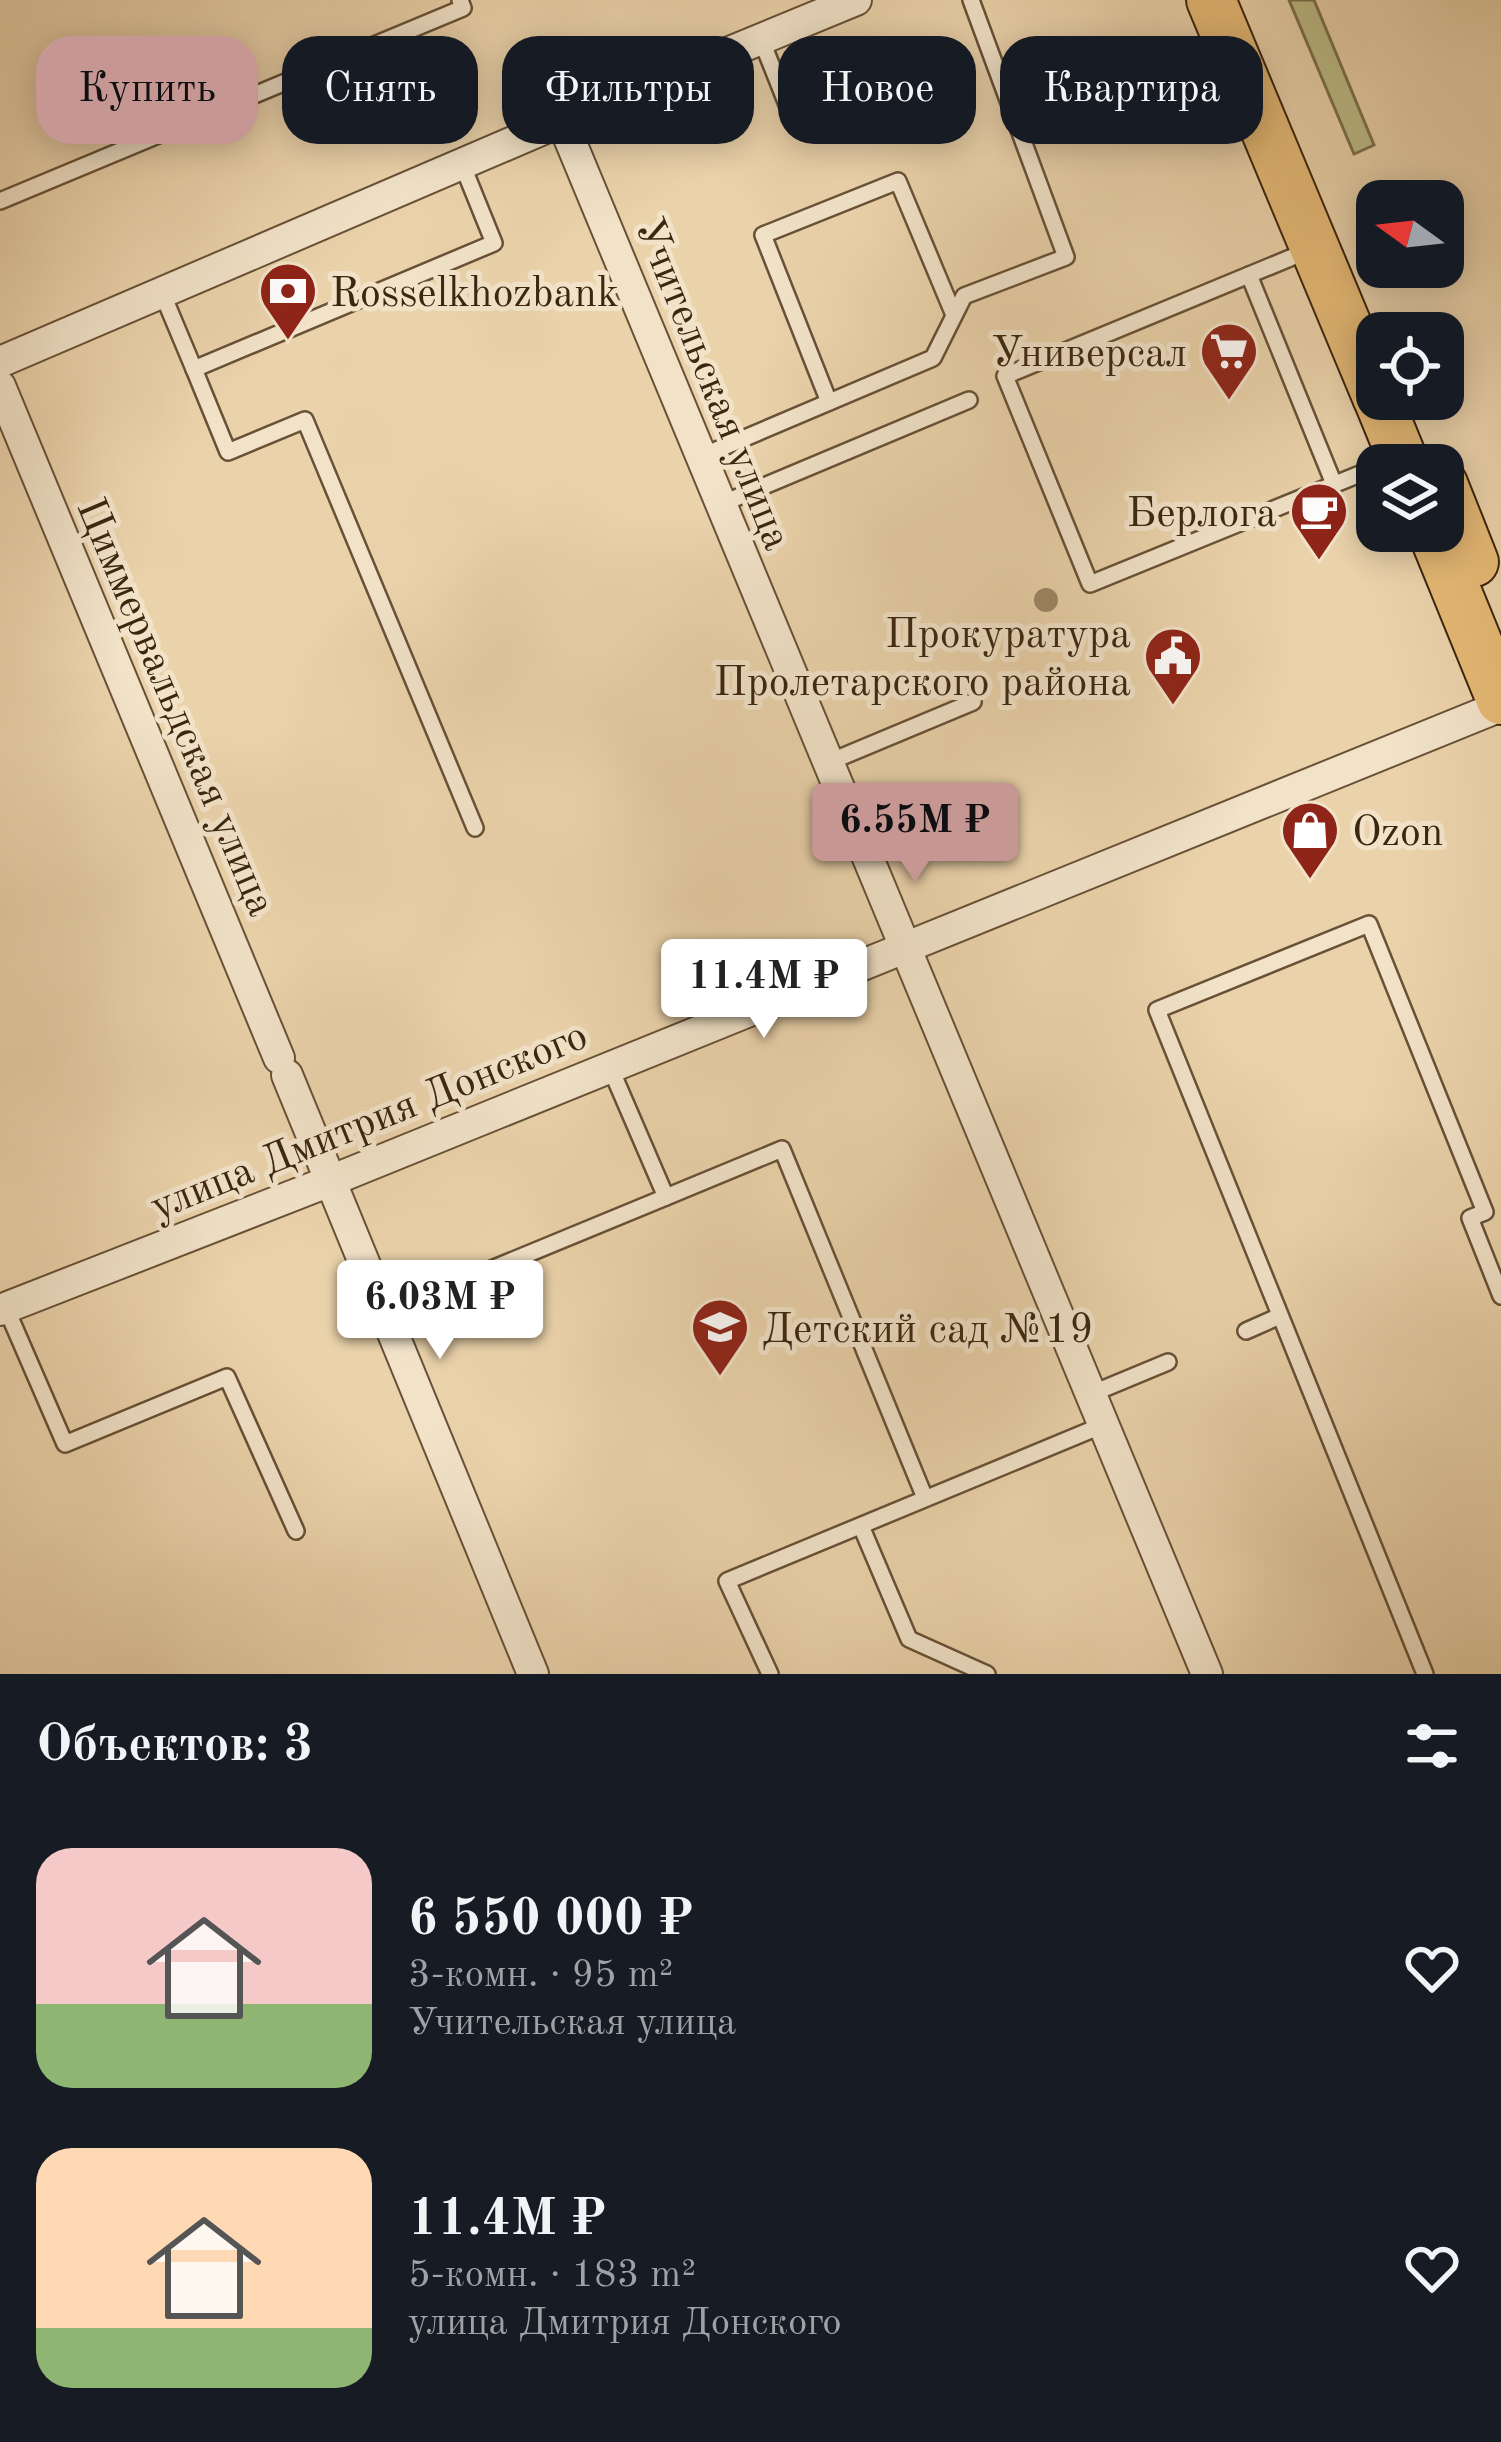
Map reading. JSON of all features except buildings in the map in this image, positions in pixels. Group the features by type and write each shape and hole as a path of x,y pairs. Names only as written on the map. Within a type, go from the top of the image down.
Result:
{"main road":[{"path":"1211,0 1356,346"},
{"path":"1244,0 1373,312"},
{"path":"1464,536 1501,627"},
{"path":"1440,552 1501,703"}],"street":[{"path":"754,42 856,0"},
{"path":"0,362 509,144"},
{"name":"Учительская улица","path":"571,144 1207,1674"},
{"name":"Циммервальдская улица","path":"0,386 533,1674"},
{"name":"улица Дмитрия Донского","path":"3,1309 330,1181 1501,703"}],"lane":[{"path":"0,201 463,8 460,0"},
{"path":"700,457 933,358 964,296 1066,257 971,0"},
{"path":"761,39 778,81"},
{"path":"194,369 494,243 462,164"},
{"path":"830,402 763,236 898,181 954,315"},
{"path":"822,190 829,208"},
{"path":"1316,248 1005,376 1090,584 1356,477"},
{"path":"1250,275 1334,484"},
{"path":"163,295 228,452 305,420 475,828"},
{"path":"719,505 969,400"},
{"path":"827,763 973,702"},
{"path":"1425,1674 1157,1010 1369,924 1493,1208 1470,1218 1501,1295"},
{"path":"610,1067 666,1197"},
{"path":"385,1313 782,1149 925,1498"},
{"path":"3,1309 65,1444 227,1377 296,1532"},
{"path":"1246,1330 1280,1316"},
{"path":"1090,1394 1168,1362"},
{"path":"770,1674 727,1581 1103,1425"},
{"path":"861,1526 910,1639 987,1674"}],"green space":[{"path":"1289,0 1314,0 1374,145 1354,154"}],"place":[{"name":"Rosselkhozbank","path":"288,342"},
{"name":"Универсал","path":"1229,402"},
{"name":"Берлога","path":"1319,562"},
{"name":"Прокуратура Пролетарского района","path":"1173,707"},
{"name":"Ozon","path":"1310,881"},
{"name":"Детский сад №19","path":"720,1378"}]}
